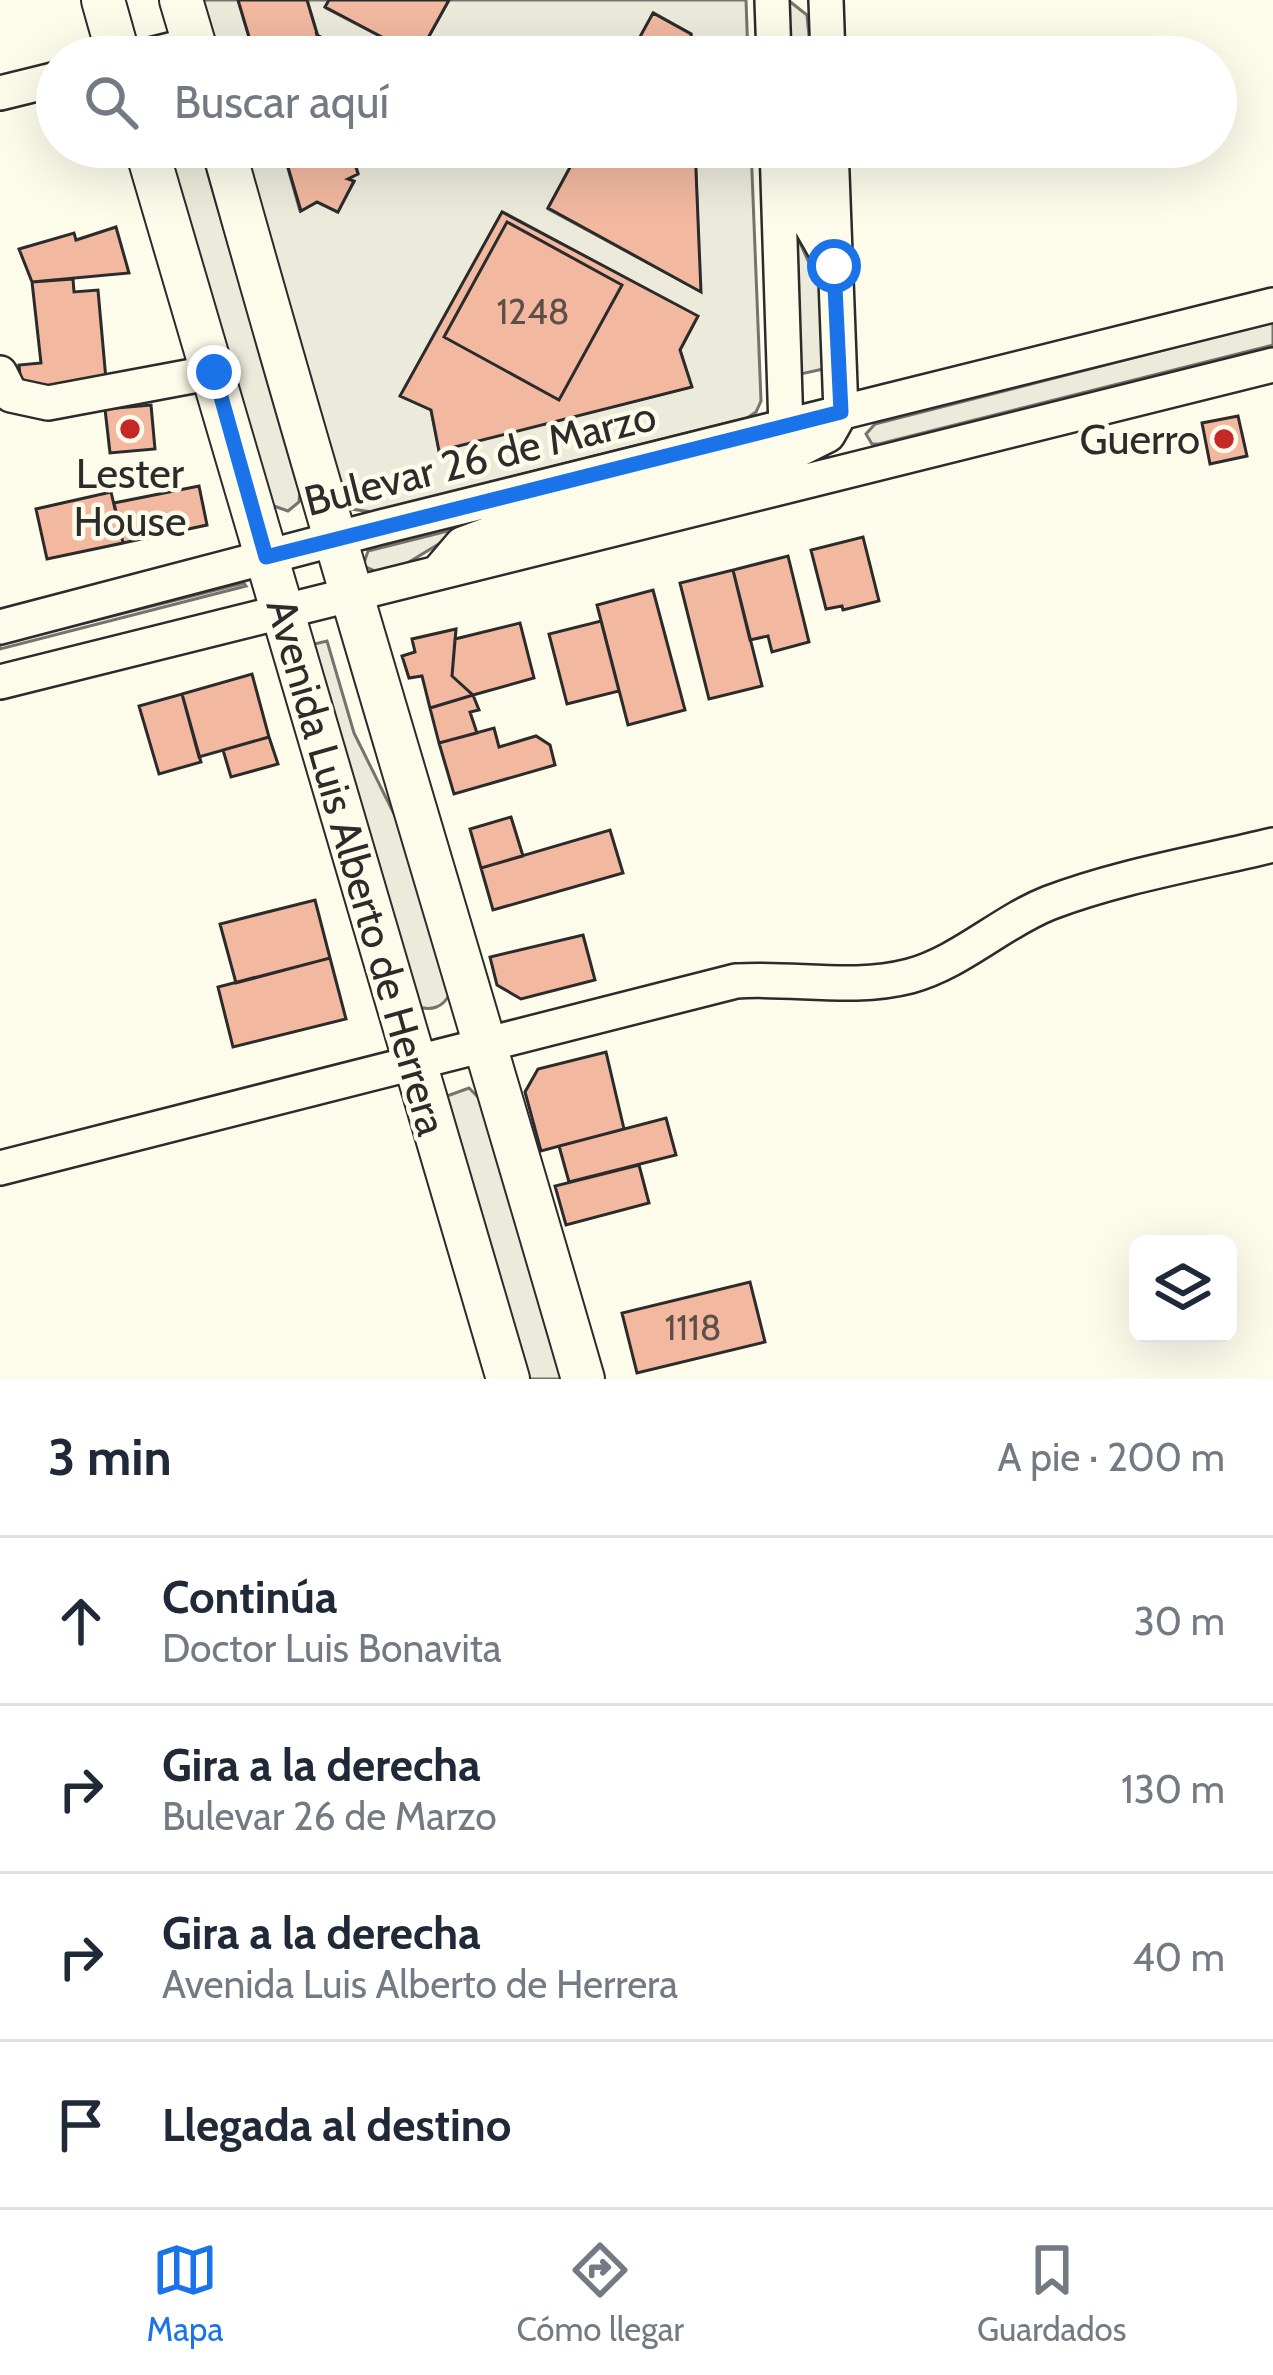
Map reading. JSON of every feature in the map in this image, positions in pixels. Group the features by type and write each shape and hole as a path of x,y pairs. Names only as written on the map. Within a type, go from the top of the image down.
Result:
{"main road":[{"path":"103,0 113,36"},
{"path":"181,0 192,36"},
{"name":"Avenida Luis Alberto de Herrera","path":"152,168 508,1379"},
{"name":"Avenida Luis Alberto de Herrera","path":"229,168 333,539 583,1379"}],"street":[{"path":"772,0 773,36"},
{"path":"818,1 824,36"},
{"path":"0,93 36,84"},
{"path":"778,168 794,455"},
{"path":"806,168 808,220 834,266"},
{"path":"832,168 841,412"},
{"name":"Bulevar 26 de Marzo","path":"0,682 438,572 462,544 497,531 794,455 841,412 1273,305"},
{"name":"Bulevar 26 de Marzo","path":"0,627 333,539 1273,365"},
{"path":"0,373 10,394 48,403 214,372"},
{"path":"0,1168 736,981 778,978 839,986 912,975 956,956 1046,904 1273,845"}],"shaded area":[{"path":"194,0 238,0 249,36 204,36"},
{"path":"307,0 329,0 326,8 380,36 318,36"},
{"path":"449,0 746,0 747,36 691,36 654,13 641,36 429,36"},
{"path":"788,0 807,15 809,36 789,36"},
{"path":"167,168 206,168 300,491 299,502 288,511 271,505"},
{"path":"243,168 288,168 300,211 317,202 337,212 356,168 570,168 548,209 700,291 696,168 752,168 761,401 756,412 372,512 351,509 342,501","holes":["503,212 697,317 680,350 691,387 439,450 431,410 401,395"]},
{"path":"794,168 798,168 800,243 820,287 823,369 801,374"},
{"path":"1273,322 1273,345 879,444 872,444 866,434 875,424"},
{"path":"760,453 462,530 404,565 377,572 363,566 368,551"},
{"path":"246,586 0,649 0,644"},
{"path":"327,641 354,733 397,820 450,993 436,1007 416,1006 310,645"},
{"path":"469,1088 482,1101 563,1379 525,1379 447,1096"}],"building":[{"path":"238,0 307,0 318,36 249,36"},
{"path":"329,0 449,0 429,36 380,36 325,7"},
{"path":"653,13 691,36 640,36"},
{"path":"288,168 356,168 358,174 348,179 354,181 338,212 317,202 301,211"},
{"path":"570,168 696,168 701,292 548,208"},
{"path":"502,212 698,316 680,350 692,387 439,451 431,410 400,396"},
{"path":"507,222 622,285 559,400 444,337"},
{"path":"116,227 129,273 32,282 19,249 74,233 76,240"},
{"path":"73,279 74,292 98,290 107,391 22,398 19,365 41,363 32,282"},
{"name":"Lester House","path":"151,405 155,449 110,453 105,409"},
{"name":"Guerro","path":"1238,416 1247,456 1210,464 1202,423"},
{"path":"199,486 207,525 123,543 114,503"},
{"path":"111,492 123,543 47,559 36,509"},
{"path":"863,537 879,601 826,609 811,550"},
{"path":"788,556 809,642 772,652 768,636 750,640 733,570"},
{"path":"733,570 762,686 709,699 680,583"},
{"path":"653,590 685,710 628,725 597,605"},
{"path":"601,621 619,691 567,704 549,634"},
{"path":"520,623 534,678 473,695 452,676 455,639"},
{"path":"456,629 452,676 473,695 430,708 422,676 409,678 402,656 415,652 412,639"},
{"path":"252,674 269,737 199,757 182,694"},
{"path":"182,694 201,762 159,774 139,706"},
{"path":"473,695 479,710 470,712 477,733 439,743 430,708"},
{"path":"494,728 499,747 536,736 550,745 555,765 454,794 439,743"},
{"path":"269,737 278,764 231,777 223,750"},
{"path":"511,817 523,856 481,868 470,829"},
{"path":"610,830 623,873 493,910 481,868"},
{"path":"315,900 330,958 236,983 220,924"},
{"path":"583,935 595,980 521,999 497,985 490,957"},
{"path":"330,958 346,1019 233,1047 218,987"},
{"path":"606,1052 624,1129 541,1151 525,1092 538,1069"},
{"path":"666,1118 676,1155 569,1182 559,1146"},
{"path":"639,1165 649,1203 566,1225 555,1186"},
{"path":"750,1282 765,1342 637,1373 622,1313"}],"place":[{"name":"Lester House","path":"130,429"},
{"name":"Guerro","path":"1224,439"}],"route":[{"path":"214,372 266,557 841,412 834,266"}]}
